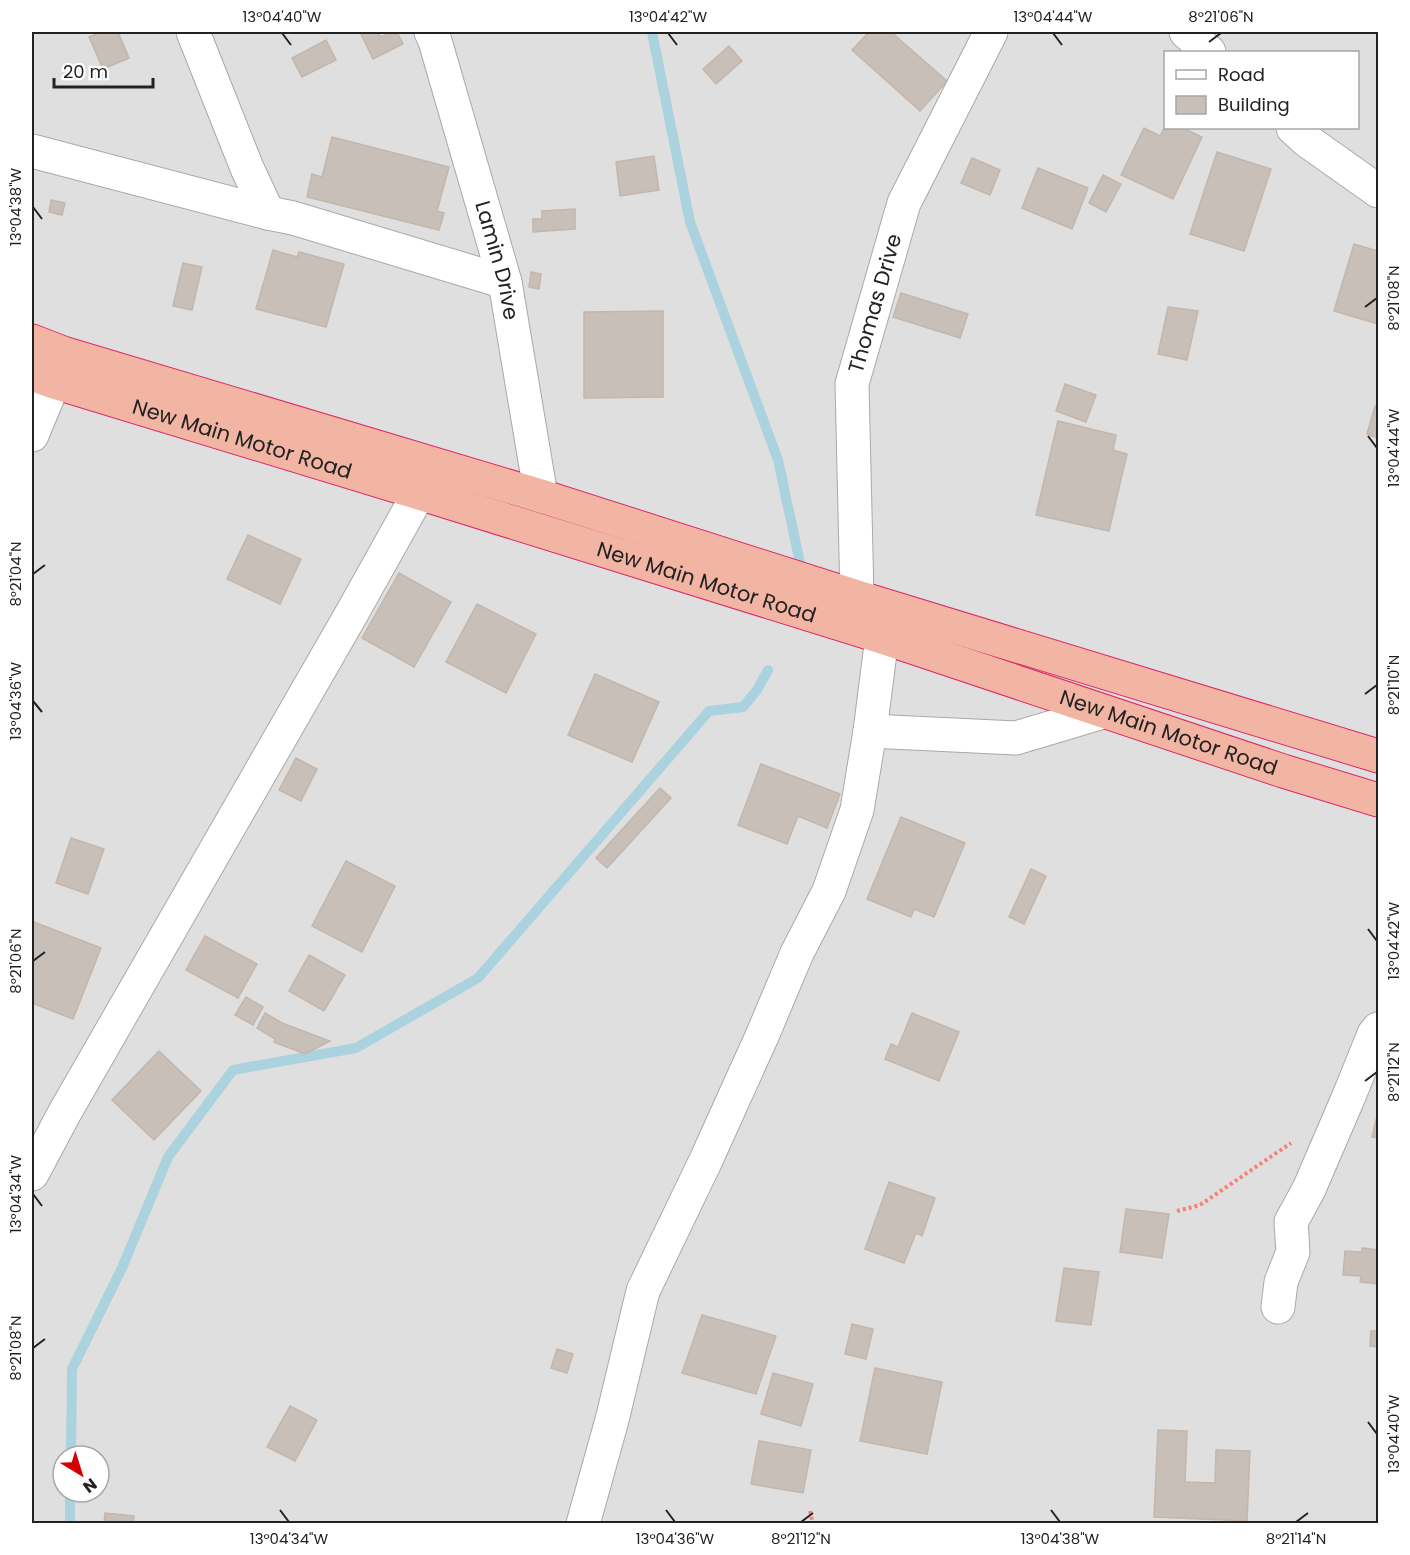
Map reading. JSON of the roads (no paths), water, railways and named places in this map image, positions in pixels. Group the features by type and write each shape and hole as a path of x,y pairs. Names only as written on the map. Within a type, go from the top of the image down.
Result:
{"highway":[{"name":"New Main Motor Road","path":"32,341 104,366 541,496 857,597 1378,756"},
{"name":"New Main Motor Road","path":"43,378 882,637 1102,712 1378,800"}],"street":[{"path":"193,32 247,168 268,213"},
{"name":"Lamin Drive","path":"431,32 505,282 541,496"},
{"name":"Thomas Drive","path":"857,597 852,384 904,203 991,32"},
{"path":"1186,32 1208,51"},
{"path":"1294,129 1378,191"},
{"path":"32,151 293,218 505,282"},
{"path":"32,435 43,378"},
{"path":"32,1174 65,1112 419,493"},
{"path":"583,1524 612,1420 643,1291 753,1057 797,953 829,891 857,810 882,637"},
{"path":"870,731 1016,738 1102,712"},
{"path":"1278,1307 1281,1282 1293,1252 1291,1222 1309,1189 1378,1029"}],"waterway":[{"path":"652,32 690,222 778,460 800,563"},
{"path":"71,1444 72,1369 122,1268 168,1157 233,1070 356,1048 478,978 709,711 743,707 757,690 768,670"},
{"path":"70,1504 70,1524"}]}
